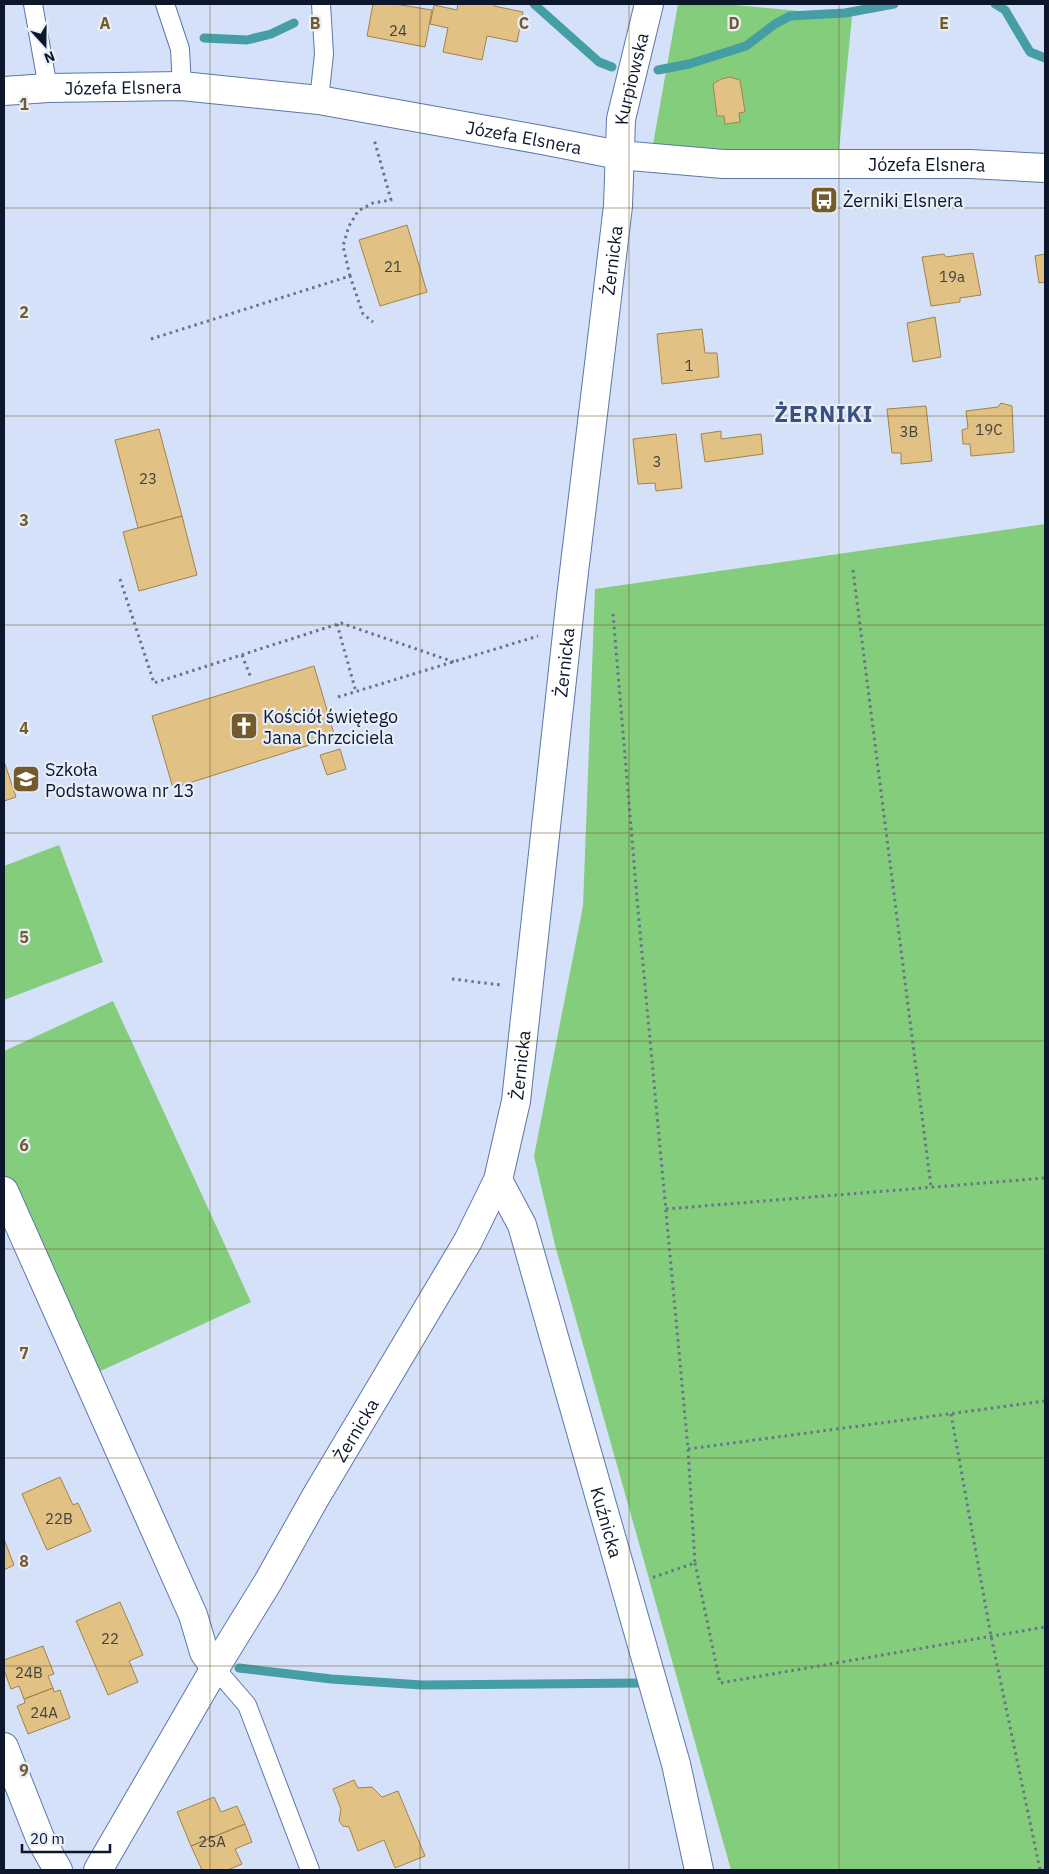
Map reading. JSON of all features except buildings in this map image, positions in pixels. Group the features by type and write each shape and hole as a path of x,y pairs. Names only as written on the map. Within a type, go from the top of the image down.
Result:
{"street":[{"name":"Kurpiowska","path":"620,155 621,120 649,4"},
{"name":"Józefa Elsnera","path":"4,92 48,88 182,86 319,100 620,155 723,164 970,164 1045,168"},
{"name":"Żernicka","path":"98,1870 215,1668 268,1582 315,1498 468,1241 498,1180 516,1101 571,597 618,206 620,155"},
{"name":"Kuźnicka","path":"498,1180 522,1225 627,1586 676,1764 699,1870"},
{"path":"4,1192 193,1615 204,1652 215,1668"},
{"path":"4,1747 40,1838 58,1870"}],"lane":[{"path":"32,4 48,88"},
{"path":"165,4 180,48 182,86"},
{"path":"319,100 324,54 321,4"},
{"path":"215,1668 247,1705 310,1870"}],"path":[{"path":"372,134 391,200 373,203 358,211 343,246 350,276 363,314 373,322"},
{"path":"151,339 350,276"},
{"path":"853,570 931,1187"},
{"path":"120,580 154,683 341,623 454,662"},
{"path":"613,614 688,1449 695,1563 720,1683 1045,1627"},
{"path":"337,624 356,692"},
{"path":"338,697 545,634"},
{"path":"242,655 251,678"},
{"path":"452,979 505,985"},
{"path":"666,1209 1045,1178"},
{"path":"688,1449 1045,1401"},
{"path":"951,1414 991,1636 1040,1870"},
{"path":"627,1586 695,1563"}],"green space":[{"path":"678,4 725,4 852,16 839,150 652,150"},
{"path":"1045,524 1045,1870 731,1870 555,1245 534,1156 583,906 595,589"},
{"path":"59,845 103,962 4,1000 4,866"},
{"path":"113,1001 251,1302 94,1374 4,1178 4,1051"}],"waterway":[{"path":"534,4 599,62 612,67"},
{"path":"658,70 689,64 746,46 775,24 790,16 845,13 894,4"},
{"path":"995,4 1005,10 1030,52 1045,58"},
{"path":"204,38 247,40 271,34 294,23"},
{"path":"239,1668 331,1679 422,1685 642,1683"}],"place":[{"name":"Żerniki Elsnera","path":"824,200"},
{"name":"Kościół świętego Jana Chrzciciela","path":"244,726"},
{"name":"Szkoła Podstawowa nr 13","path":"26,779"}],"district":[{"name":"ŻERNIKI","path":"824,413"}]}
